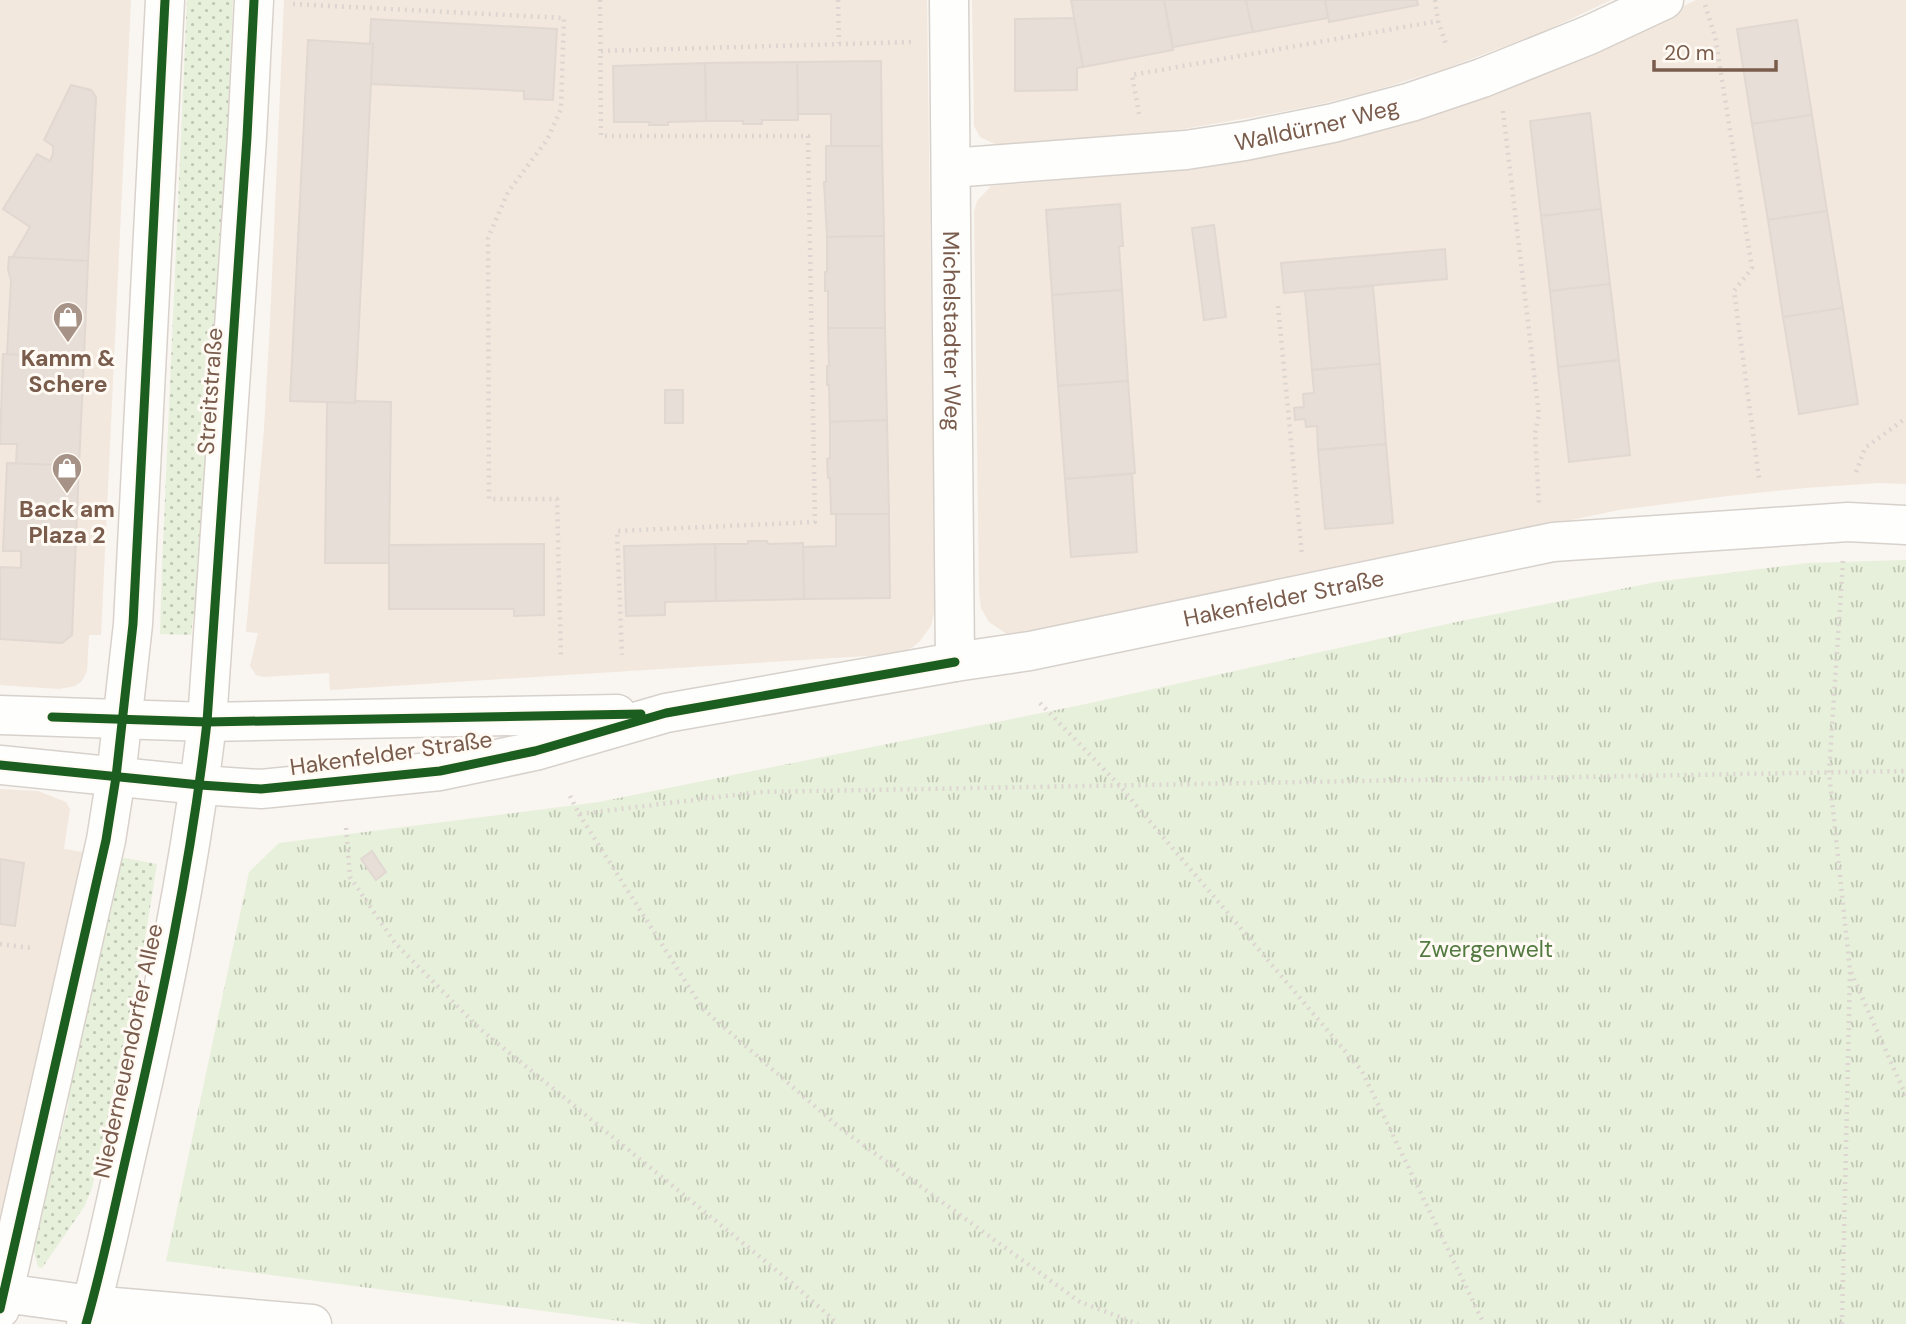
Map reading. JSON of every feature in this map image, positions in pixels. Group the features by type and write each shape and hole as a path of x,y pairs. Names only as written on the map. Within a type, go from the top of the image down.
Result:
{"street":[{"path":"165,0 135,598 116,777 106,841 2,1301 89,1315 312,1324"},
{"name":"Michelstadter Weg","path":"949,0 955,662"},
{"name":"Walldürner Weg","path":"951,168 1186,150 1334,123 1411,102 1482,78 1589,35 1664,0"},
{"name":"Streitstraße","path":"200,785 207,722 247,137 253,1"},
{"name":"Hakenfelder Straße","path":"0,765 261,789 440,771 535,751 666,713 1030,651 1553,542 1848,522 1906,525"},
{"name":"Hakenfelder Straße","path":"0,715 207,722 666,713"},
{"name":"Niederneuendorfer Allee","path":"89,1315 147,1064 200,785"}],"path":[{"path":"600,0 601,136 808,136 814,522 617,531 622,655"},
{"path":"838,0 839,43"},
{"path":"1435,0 1438,21 1450,55"},
{"path":"253,1 564,18 561,109 547,140 508,192 488,238 489,499 557,499 561,658"},
{"path":"1703,1 1715,36 1752,268 1734,291 1759,478"},
{"path":"1142,125 1132,75 1438,21"},
{"path":"601,51 912,42"},
{"path":"1503,109 1539,415 1535,433 1540,513"},
{"path":"1278,306 1303,563"},
{"path":"1856,472 1866,448 1906,418"},
{"path":"1842,1324 1850,970 1829,772 1844,548"},
{"path":"1040,703 1119,785 1362,1071 1484,1324"},
{"path":"579,814 759,792 1906,771"},
{"path":"570,796 703,1009 840,1129 1080,1301 1138,1324"},
{"path":"346,828 350,877 395,943 480,1029 772,1266 838,1324"},
{"path":"0,944 31,948"},
{"path":"1850,970 1906,1096"}],"shaded area":[{"path":"0,0 131,0 101,635 89,635 87,671 82,681 75,686 59,689 0,685"},
{"path":"284,0 927,0 935,609 931,626 920,641 902,653 882,655 330,690 329,673 263,677 256,675 250,666 258,633 246,632 264,429"},
{"path":"972,0 1611,0 1541,33 1444,69 1317,105 1147,135 997,145 980,137 974,126"},
{"path":"1696,0 1906,0 1906,484 1805,488 1619,510 1011,637 989,622 981,608 979,593 974,212 977,201 991,186 1152,171 1616,39"},
{"path":"0,789 38,791 66,802 70,809 64,849 83,852 41,1059 0,1218"}],"green space":[{"path":"187,0 233,0 222,263 203,537 191,635 160,634"},
{"name":"Zwergenwelt","path":"1906,560 1906,1324 642,1324 166,1261 249,872 279,843 599,802 1081,705 1456,622 1656,582 1808,563"},
{"path":"119,857 157,864 140,970 92,1188 84,1207 42,1268 38,1267 33,1248 34,1236 68,1107 71,1054"}],"building":[{"path":"1071,0 1164,0 1173,50 1083,67"},
{"path":"1164,0 1246,0 1253,32 1173,47"},
{"path":"1246,0 1325,0 1328,18 1253,32"},
{"path":"1325,0 1417,0 1418,5 1329,22"},
{"path":"1074,18 1083,67 1077,68 1077,90 1015,91 1015,19"},
{"path":"371,19 557,29 553,100 524,99 524,91 371,84"},
{"path":"1797,20 1812,115 1752,124 1737,29"},
{"path":"308,40 373,44 355,403 290,401"},
{"path":"881,61 882,146 831,146 831,114 798,114 797,62"},
{"path":"797,62 798,120 762,120 762,124 706,121 705,63"},
{"path":"705,63 706,121 668,122 668,125 614,122 613,66"},
{"path":"71,85 91,90 96,97 88,261 12,258 30,227 3,209 37,154 50,161 53,146 44,140"},
{"path":"1590,113 1601,209 1541,216 1530,121"},
{"path":"1812,115 1827,211 1768,220 1752,124"},
{"path":"826,146 882,146 884,236 827,237 824,182"},
{"path":"1120,204 1122,290 1052,295 1046,210"},
{"path":"1601,209 1610,284 1550,291 1541,216"},
{"path":"1827,211 1843,308 1783,317 1768,220"},
{"path":"1214,225 1226,317 1204,320 1192,228"},
{"path":"884,236 885,328 828,328 828,291 825,291 827,237"},
{"path":"1445,249 1447,279 1284,293 1281,263"},
{"path":"9,257 88,261 84,358 7,354 11,280 8,270"},
{"path":"1610,284 1619,360 1558,367 1550,291"},
{"path":"1373,286 1380,364 1312,370 1305,291"},
{"path":"1122,290 1128,381 1058,386 1052,295"},
{"path":"1843,308 1858,404 1799,414 1783,317"},
{"path":"828,328 885,328 887,420 830,422 827,385"},
{"path":"3,354 84,358 79,466 16,464 17,444 0,444"},
{"path":"1619,360 1630,455 1569,462 1558,367"},
{"path":"1380,364 1386,444 1318,450 1317,426 1306,427 1305,419 1295,420 1294,408 1304,407 1303,394 1314,393 1312,370"},
{"path":"1128,381 1135,473 1065,479 1058,386"},
{"path":"665,390 683,390 683,423 665,423"},
{"path":"327,402 391,402 389,563 325,563"},
{"path":"887,420 889,514 831,514 827,459 830,458 830,422"},
{"path":"1386,444 1393,523 1325,529 1318,450"},
{"path":"7,463 79,466 72,635 62,643 0,639 0,567 21,568 21,551 3,551"},
{"path":"1132,474 1137,552 1071,557 1065,479"},
{"path":"836,514 889,514 890,598 804,599 803,547 836,546"},
{"path":"748,541 767,541 768,544 803,543 804,599 716,601 715,544 748,544"},
{"path":"544,544 544,615 514,616 514,609 389,609 389,545"},
{"path":"715,544 716,601 665,602 665,615 626,616 624,546"},
{"path":"372,851 386,872 376,880 361,859"},
{"path":"0,859 24,863 15,926 0,924"}],"cycle path":[{"path":"0,1309 106,840 116,777 133,624 165,0"},
{"path":"86,1324 109,1234 164,987 184,881 207,722 254,0"},
{"path":"0,765 261,789 440,771 535,751 666,713 955,662"},
{"path":"52,717 207,722 641,714"}],"place":[{"name":"Kamm & Schere","path":"68,344"},
{"name":"Back am Plaza 2","path":"67,495"}]}
